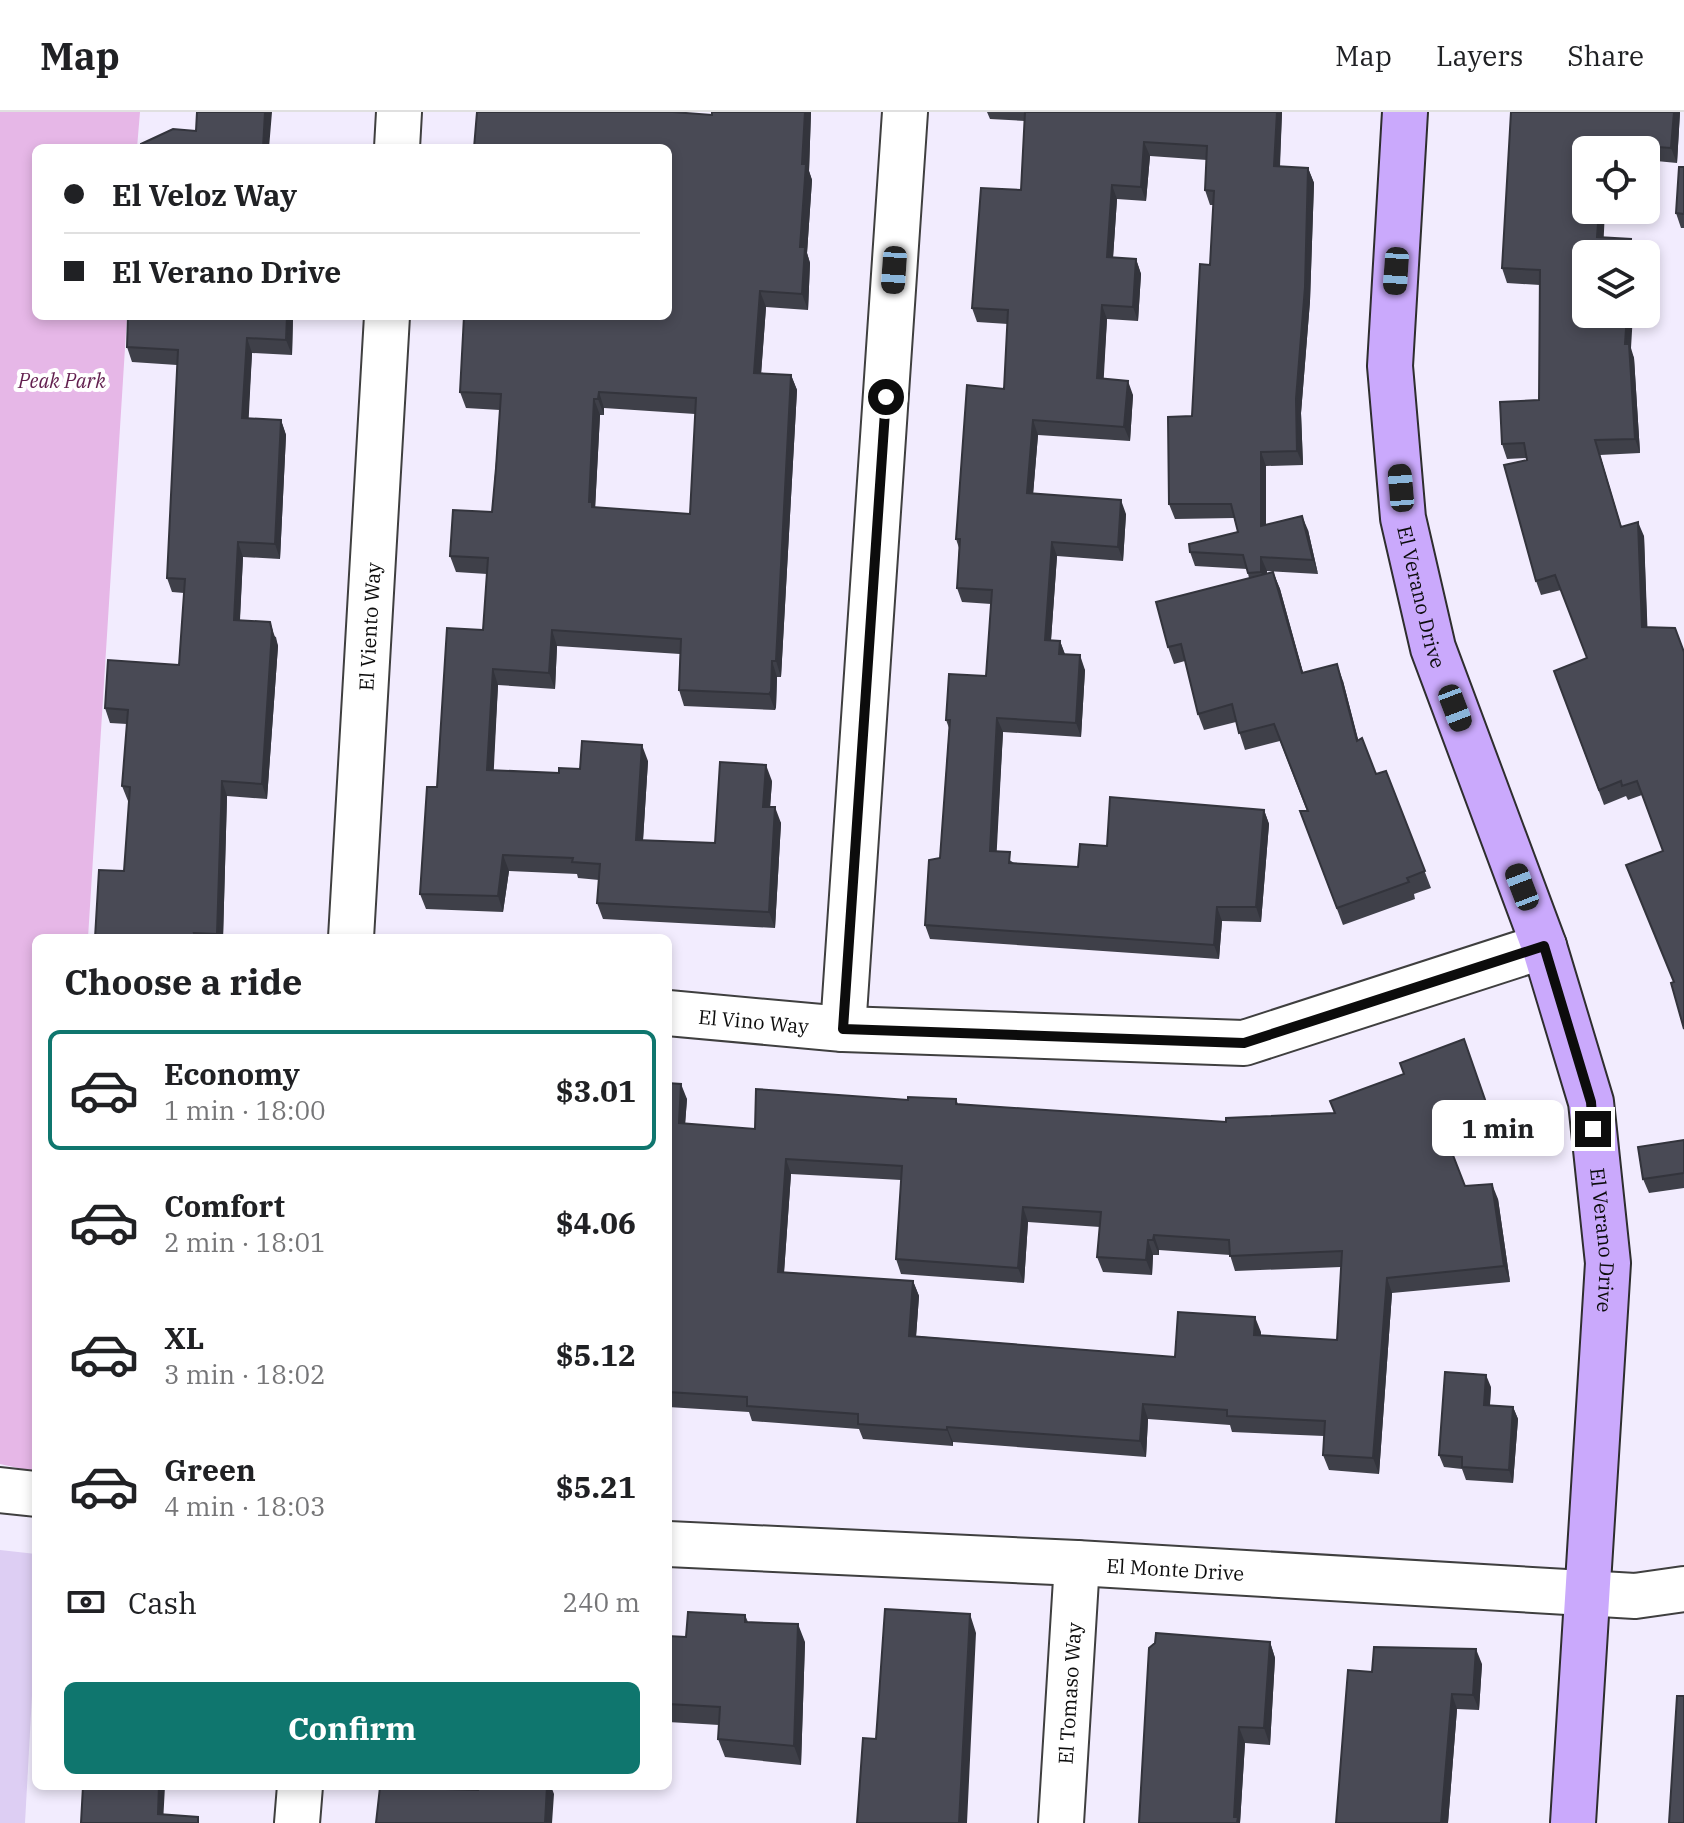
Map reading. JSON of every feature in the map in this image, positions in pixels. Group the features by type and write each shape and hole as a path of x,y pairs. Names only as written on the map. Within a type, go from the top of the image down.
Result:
{"street":[{"path":"397,144 399,112"},
{"path":"843,1029 905,112"},
{"name":"El Verano Drive","path":"1405,112 1390,366 1403,518 1433,648 1544,946 1591,1102 1608,1263 1573,1823"},
{"name":"El Viento Way","path":"351,934 387,320"},
{"name":"El Vino Way","path":"672,1013 843,1029 1244,1043 1544,946"},
{"path":"0,1490 32,1494"},
{"name":"El Monte Drive","path":"672,1544 1077,1563 1588,1594 1635,1596 1684,1589"},
{"name":"El Tomaso Way","path":"1061,1823 1077,1563"},
{"path":"297,1823 300,1790"}],"shaded area":[{"path":"0,1550 32,1554 32,1696 25,1823 0,1823"}],"green space":[{"name":"Peak Park","path":"0,112 140,112 137,144 32,144 32,320 127,320 88,934 32,934 32,1471 0,1464"}],"building":[{"path":"197,112 265,112 263,144 141,144 173,129 196,131"},
{"path":"477,112 673,112 712,115 712,112 805,112 802,164 806,164 800,247 805,247 802,294 760,291 754,373 791,375 776,661 772,661 771,691 769,694 679,690 681,639 552,630 549,673 493,669 487,770 559,773 559,768 580,769 582,741 642,745 636,840 715,843 720,762 766,765 763,807 775,807 769,912 597,903 600,864 572,862 573,858 503,855 498,896 420,894 427,787 437,787 447,628 483,630 488,558 450,556 453,510 492,512 496,468 501,394 460,392 464,320 672,320 672,144 474,144","holes":["599,392 696,398 690,514 592,507 592,502 589,502 594,399 598,399"]},
{"path":"1025,112 1277,112 1274,166 1308,168 1305,287 1296,399 1297,451 1261,452 1261,526 1302,516 1313,560 1261,557 1261,572 1248,573 1243,555 1190,552 1189,544 1238,532 1231,504 1169,504 1168,417 1192,416 1200,264 1210,265 1214,191 1205,190 1207,146 1144,142 1141,187 1112,185 1107,257 1136,259 1133,307 1102,305 1097,378 1128,381 1124,427 1033,420 1027,493 1121,500 1118,547 1052,542 1045,640 1060,641 1059,654 1080,655 1076,723 997,718 990,851 1010,852 1009,863 1078,867 1080,844 1107,846 1110,797 1264,810 1256,907 1217,907 1214,945 925,925 929,860 940,858 950,720 946,720 949,674 986,676 992,590 957,588 960,539 956,539 967,385 1004,389 1008,310 972,308 981,188 1021,190"},
{"path":"1511,112 1674,112 1671,148 1660,147 1660,136 1572,136 1572,224 1598,224 1597,237 1631,239 1572,240 1572,328 1626,328 1635,439 1595,440 1621,527 1638,522 1642,627 1675,628 1684,652 1684,1029 1671,983 1674,982 1626,865 1663,851 1637,781 1622,786 1621,781 1599,790 1554,671 1587,658 1555,575 1536,581 1504,465 1527,460 1524,443 1502,444 1500,402 1539,400 1540,270 1502,268"},
{"path":"1679,167 1684,167 1684,214 1676,213"},
{"path":"128,320 287,320 286,340 247,338 242,418 281,420 275,544 238,542 234,620 270,622 272,631 262,784 222,781 217,934 95,934 99,870 124,871 130,787 122,786 128,710 105,708 108,660 179,665 185,579 167,578 178,350 127,347"},
{"path":"1273,572 1302,673 1337,664 1357,741 1362,738 1376,774 1386,771 1425,871 1407,878 1409,882 1337,908 1300,811 1308,811 1274,724 1239,733 1232,704 1198,714 1181,644 1168,647 1156,602"},
{"path":"1464,1039 1490,1114 1444,1132 1465,1186 1492,1184 1504,1266 1387,1278 1373,1458 1323,1455 1325,1421 1227,1416 1227,1410 1143,1404 1140,1441 858,1424 858,1414 747,1406 747,1397 672,1392 672,1083 681,1084 679,1123 755,1129 756,1089 908,1100 908,1097 956,1099 956,1104 1226,1122 1226,1118 1335,1113 1330,1101 1404,1074 1400,1063","holes":["786,1159 902,1166 896,1259 1018,1268 1023,1207 1101,1212 1097,1257 1146,1260 1148,1240 1153,1240 1154,1235 1229,1240 1230,1256 1342,1251 1337,1340 1254,1335 1255,1317 1178,1312 1175,1357 909,1336 913,1281 778,1272"]},
{"path":"1684,1140 1684,1173 1643,1179 1638,1147"},
{"path":"1445,1372 1486,1375 1484,1405 1513,1407 1509,1470 1462,1467 1462,1457 1439,1455"},
{"path":"885,1609 970,1614 959,1823 857,1823 863,1738 876,1739"},
{"path":"688,1612 745,1615 745,1622 798,1624 794,1746 718,1739 720,1707 672,1704 672,1636 686,1637"},
{"path":"1156,1633 1270,1642 1264,1728 1239,1727 1234,1817 1238,1817 1237,1823 1139,1823 1149,1648 1155,1643"},
{"path":"1374,1647 1476,1649 1473,1695 1452,1694 1441,1823 1336,1823 1348,1670 1372,1672"},
{"path":"1677,1696 1684,1696 1684,1823 1669,1823"},
{"path":"83,1790 159,1790 158,1814 198,1817 198,1823 81,1823"},
{"path":"380,1790 547,1790 545,1823 376,1823"}],"route":[{"path":"886,397 843,1029 1244,1043 1544,946 1591,1102 1593,1129"}]}
